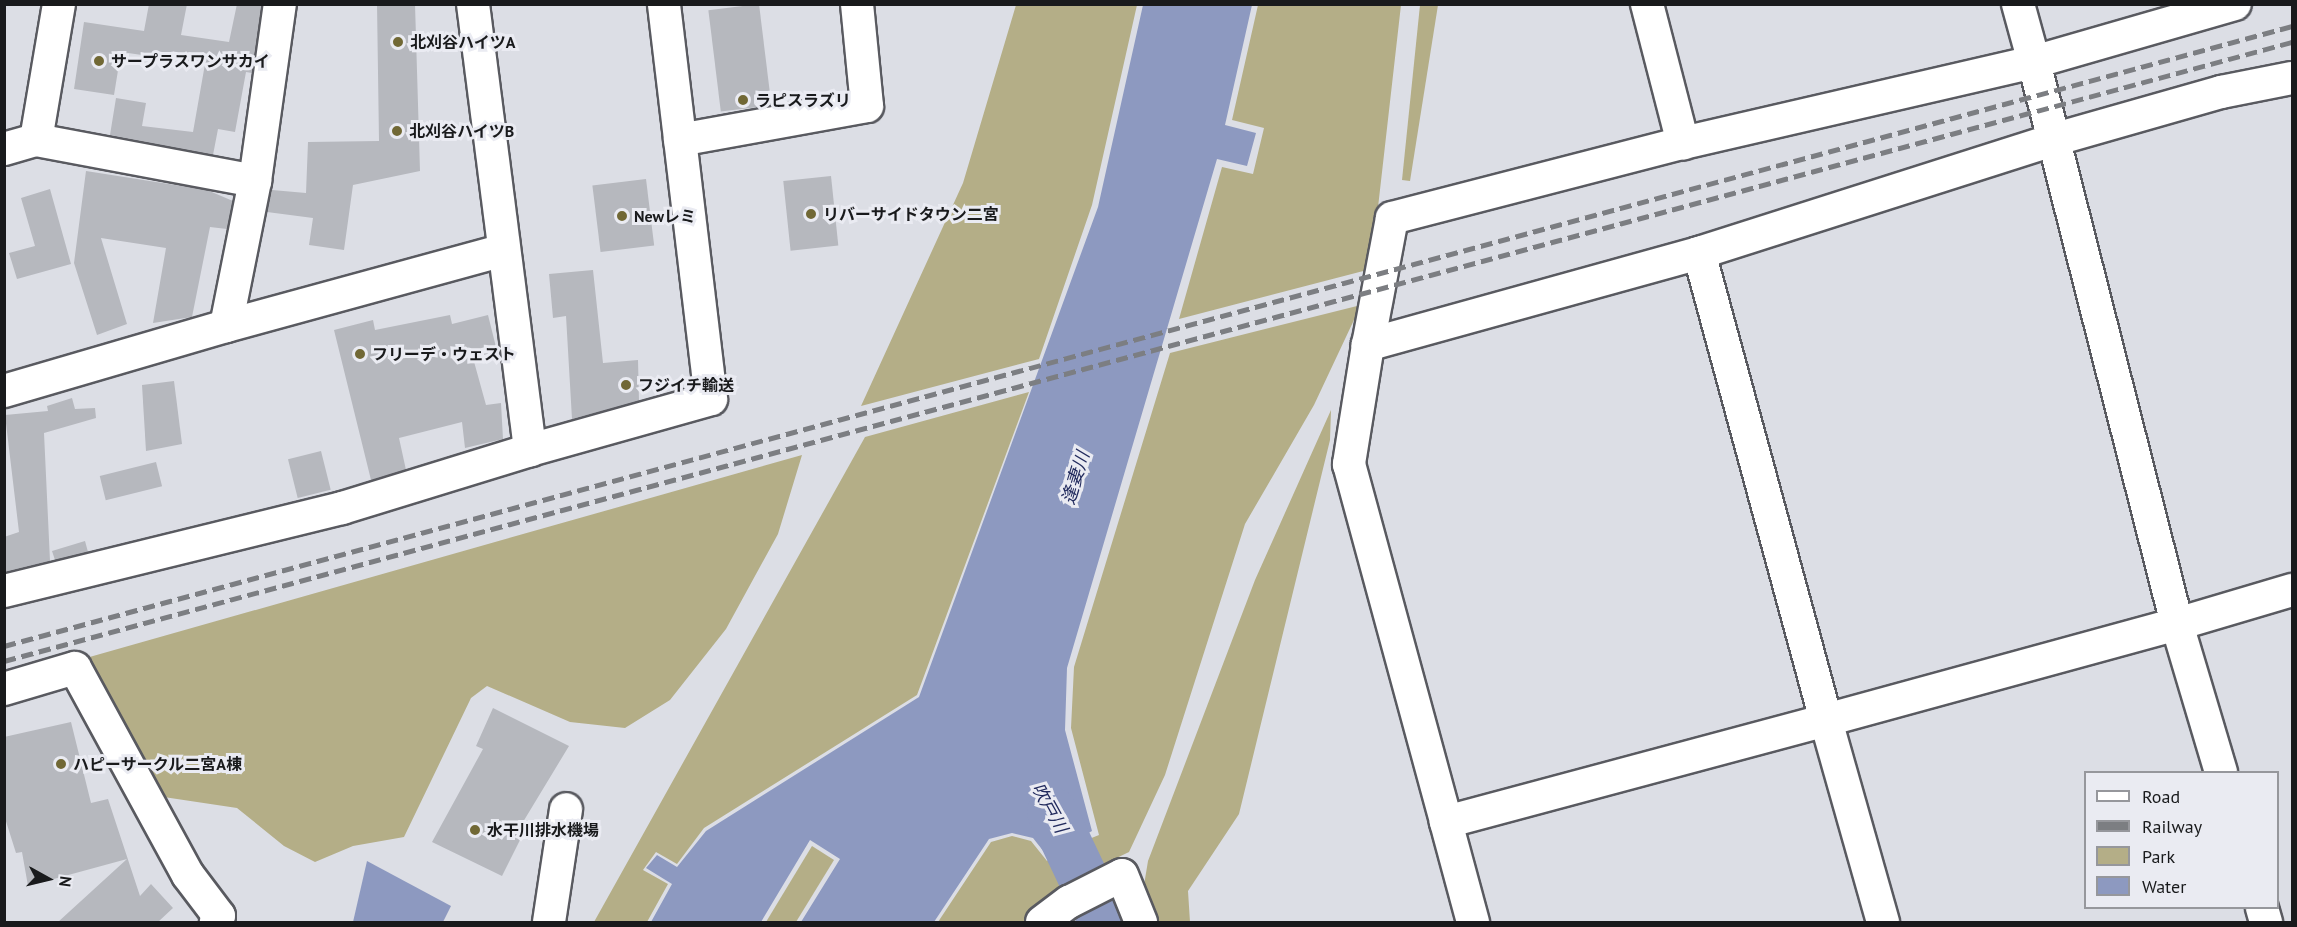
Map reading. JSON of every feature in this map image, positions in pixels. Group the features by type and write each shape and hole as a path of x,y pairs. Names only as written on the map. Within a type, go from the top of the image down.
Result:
{"street":[{"path":"36,140 59,4"},
{"path":"226,326 255,181 280,4"},
{"path":"473,4 501,251 530,450"},
{"path":"4,591 342,508 530,450 711,399 664,4"},
{"path":"680,140 867,106 856,4"},
{"path":"1647,4 1683,142"},
{"path":"2018,4 2056,139 2177,624 2221,771"},
{"path":"1473,922 1349,464 1392,218 1683,142 2034,62 2235,4"},
{"path":"1368,345 1698,253 2056,139 2221,92 2292,78"},
{"path":"4,149 36,140 255,181"},
{"path":"4,391 226,326 501,251"},
{"path":"1698,253 1883,922"},
{"path":"1446,822 2177,624 2292,590"},
{"path":"4,689 75,668 188,875 219,916 216,922"},
{"path":"549,922 566,809"},
{"path":"1042,922 1069,902 1122,874 1141,922"}],"green space":[{"path":"1016,5 1137,5 1092,205 1039,359 861,406 963,183"},
{"path":"1258,5 1401,5 1371,269 1179,319 1222,167 1253,174 1264,128 1232,120"},
{"path":"1420,5 1438,5 1410,181 1402,180"},
{"path":"1361,305 1314,405 1245,524 1165,775 1129,852 1102,865 1089,839 1099,835 1071,728 1074,667 1170,353"},
{"path":"1029,392 917,695 704,828 677,864 656,852 643,870 668,884 647,922 594,922 865,437"},
{"path":"1331,410 1330,440 1239,814 1188,891 1190,922 1151,922 1142,897 1148,861 1255,580"},
{"path":"802,455 778,534 726,629 670,700 625,728 570,722 487,686 471,698 404,837 353,846 315,862 284,846 237,808 157,796 79,660"},
{"path":"1012,836 1031,841 1047,861 1056,855 1067,883 1032,922 938,922 991,842"},
{"path":"812,846 834,860 796,922 766,922"}],"water":[{"name":"逢妻川","path":"1143,5 1252,5 1225,125 1256,133 1247,166 1217,159 1067,668 1065,730 1092,831 1081,837 1096,867 1071,880 1058,850 1048,857 1033,838 1012,833 989,839 934,922 801,922 840,859 810,840 761,922 651,922 672,884 646,868 657,855 677,867 706,831 919,697 1098,207"},
{"path":"367,861 451,906 443,922 353,922"}],"building":[{"path":"149,4 187,4 181,35 229,42 237,4 262,4 252,73 246,72 235,132 218,129 213,155 110,135 116,98 146,103 142,126 193,132 205,64 121,52 114,95 74,89 84,22 144,31"},
{"path":"377,4 415,4 420,171 353,185 344,250 309,245 313,218 267,212 272,190 306,193 308,142 379,141"},
{"path":"759,4 771,105 721,111 708,10"},
{"path":"86,171 207,190 233,201 227,229 210,227 192,317 153,323 166,248 101,238 127,324 97,335 74,263"},
{"name":"リバーサイドタウン二宮","path":"831,176 838,246 791,251 783,181"},
{"name":"Newレミ","path":"646,179 654,246 601,252 592,186"},
{"path":"50,189 71,264 17,279 9,253 35,246 21,198"},
{"path":"593,270 603,363 638,360 639,401 572,419 566,316 553,318 549,274"},
{"path":"450,315 452,324 488,315 497,351 473,358 486,405 501,403 503,439 465,448 462,422 399,438 406,470 371,480 334,330 373,320 375,330"},
{"path":"174,381 182,444 146,451 142,385"},
{"path":"72,398 75,409 95,408 96,418 44,433 50,561 4,572 4,537 19,532 5,415 48,411 47,406"},
{"path":"321,451 331,490 298,498 288,459"},
{"path":"156,462 162,486 106,500 100,476"},
{"path":"85,541 88,552 55,560 52,551"},
{"path":"493,708 569,746 523,822 528,824 502,876 432,842 483,749 476,746"},
{"path":"71,722 91,803 108,799 140,896 151,884 173,908 158,922 58,922 127,859 28,886 22,852 16,853 4,815 4,737"}],"waterway":[{"name":"吹戸川","path":"1052,812 1104,922"}],"railway":[{"path":"4,646 2292,26"},
{"path":"4,661 2292,42"}],"place":[{"name":"北刈谷ハイツA","path":"398,42"},
{"name":"サープラスワンサカイ","path":"99,61"},
{"name":"ラピスラズリ","path":"743,100"},
{"name":"北刈谷ハイツB","path":"397,131"},
{"name":"リバーサイドタウン二宮","path":"811,214"},
{"name":"Newレミ","path":"622,216"},
{"name":"フリーデ・ウェスト","path":"360,354"},
{"name":"フジイチ輸送","path":"626,385"},
{"name":"ハピーサークル二宮A棟","path":"61,764"},
{"name":"水干川排水機場","path":"475,830"}]}
